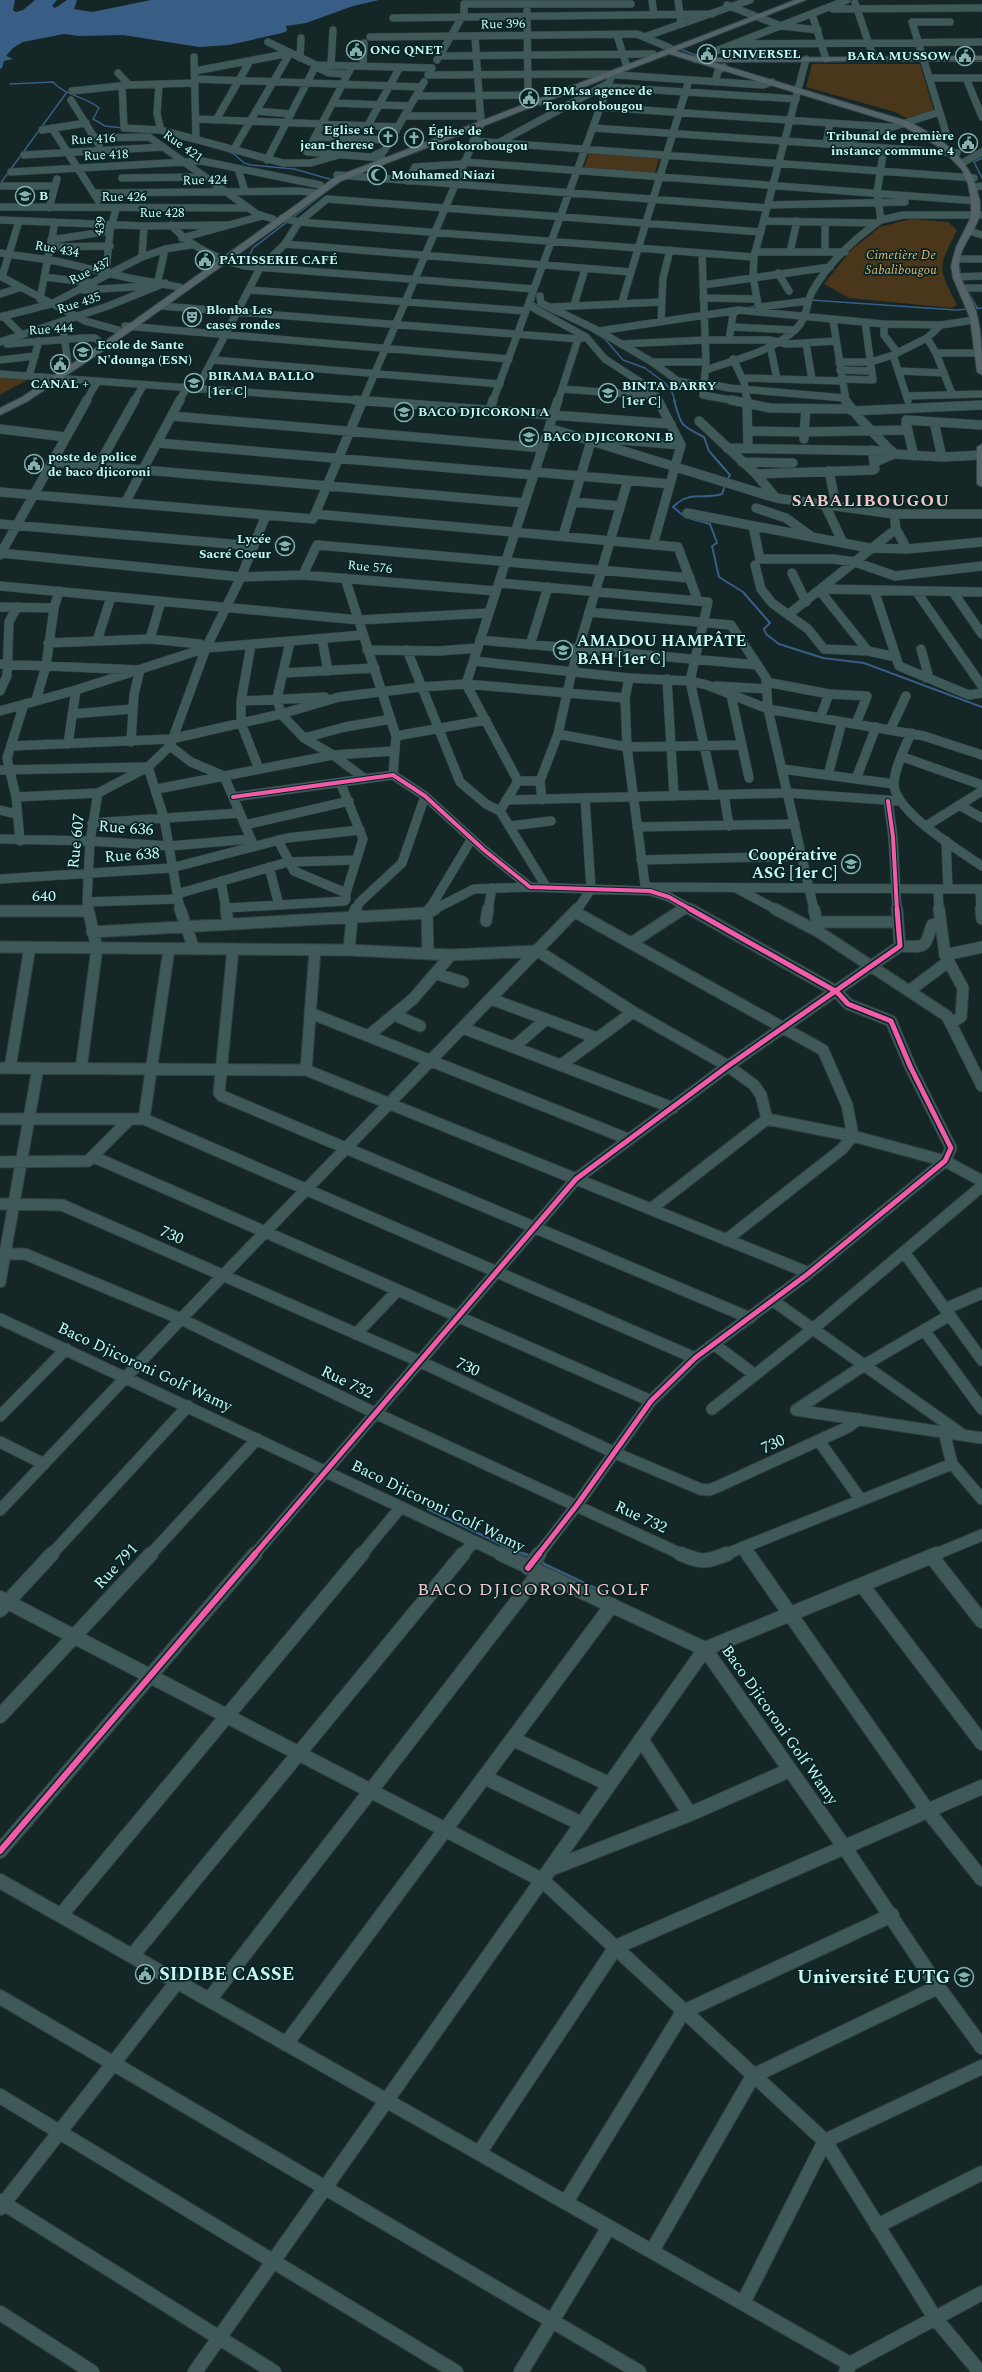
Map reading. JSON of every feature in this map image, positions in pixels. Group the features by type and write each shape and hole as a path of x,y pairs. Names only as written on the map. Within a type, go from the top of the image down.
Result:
{"main road":[{"path":"0,412 25,399 68,364 161,306 273,219 335,178 385,155 608,75 792,0"},
{"path":"753,17 802,0"},
{"path":"608,75 626,64 669,50 904,123 939,140 956,153 964,162 979,187 978,219 969,231 956,259 956,277 975,319 981,360"},
{"path":"698,60 982,58"},
{"path":"710,63 727,60"},
{"path":"0,407 51,378 125,328 179,287 291,220 315,190"},
{"path":"982,454 982,479"}],"street":[{"path":"652,0 654,15"},
{"path":"678,0 681,24"},
{"path":"726,0 728,7"},
{"path":"644,37 750,0"},
{"path":"698,60 847,0"},
{"path":"854,0 859,9 874,59"},
{"path":"939,140 947,136 922,59 912,22 950,22 944,0"},
{"path":"352,66 307,152 385,155 390,140 450,36 463,17 464,4 578,4 631,2 629,23"},
{"path":"527,4 528,95"},
{"path":"578,4 579,26"},
{"path":"728,7 781,26 818,30"},
{"path":"825,8 982,8"},
{"path":"396,25 463,17 527,17 579,26 629,23 654,15 712,14"},
{"path":"812,14 826,59"},
{"name":"Rue 396","path":"370,37 396,25 450,36 528,35 579,26 617,35 629,23 637,34 644,37"},
{"path":"331,65 333,30"},
{"path":"770,30 772,43"},
{"path":"617,35 626,64"},
{"path":"0,492 313,519 455,185 481,120 475,36"},
{"path":"644,37 669,50"},
{"path":"300,58 301,38"},
{"path":"268,42 329,73 348,74"},
{"path":"736,44 982,42"},
{"path":"363,66 364,43"},
{"path":"753,44 757,59"},
{"path":"72,91 126,85 159,84 195,78 250,61 290,53"},
{"path":"234,149 290,53"},
{"path":"439,56 653,54"},
{"path":"194,57 196,139"},
{"path":"703,298 757,301 753,277 755,254 806,59"},
{"path":"216,120 250,61"},
{"path":"316,66 331,65 432,68"},
{"path":"267,160 316,66"},
{"path":"368,126 400,67"},
{"path":"715,82 718,71 724,68"},
{"path":"118,72 126,85 124,128 161,130 234,149 267,160 301,164 320,161 342,154"},
{"path":"428,75 608,75 763,86 772,82"},
{"path":"490,410 593,128 608,85 608,75"},
{"path":"195,78 421,87"},
{"path":"929,78 982,78"},
{"path":"966,78 982,117"},
{"path":"624,313 620,302 631,272 689,80"},
{"path":"159,84 158,119 161,130"},
{"path":"740,96 743,84"},
{"path":"497,143 608,85 796,99"},
{"path":"416,96 528,95 539,101"},
{"path":"71,100 96,138 102,150"},
{"path":"333,103 410,106"},
{"path":"600,107 888,127"},
{"path":"256,111 291,114"},
{"path":"836,145 888,127 940,112"},
{"path":"404,116 481,120"},
{"path":"196,119 398,127"},
{"path":"42,130 86,123"},
{"path":"826,144 830,123"},
{"path":"52,128 99,201 98,209 92,224"},
{"path":"593,128 956,153"},
{"name":"Rue 421","path":"96,138 149,137 262,216"},
{"path":"316,137 390,140"},
{"path":"473,141 974,178"},
{"name":"Rue 416","path":"24,155 163,147"},
{"path":"879,222 877,193 884,148"},
{"path":"964,162 982,152"},
{"name":"Rue 418","path":"11,172 202,161 238,169 315,190"},
{"path":"408,181 415,167 464,163 964,200"},
{"path":"120,166 124,193"},
{"path":"49,208 59,169"},
{"path":"238,169 245,191"},
{"path":"122,178 205,177"},
{"path":"335,178 408,181 768,206 964,200 979,198"},
{"path":"2,186 55,186"},
{"name":"Rue 424","path":"94,193 315,190"},
{"path":"197,389 250,290 260,268 285,244 291,220 329,198 761,232"},
{"path":"834,204 838,213"},
{"name":"Rue 426","path":"0,207 116,209 168,219 249,208"},
{"name":"439","path":"109,273 111,228 116,209"},
{"path":"764,221 879,222 903,215 978,219"},
{"path":"262,216 273,219"},
{"name":"Rue 428","path":"182,238 262,216"},
{"path":"168,219 182,238 190,245 222,260 245,266 534,289"},
{"name":"Rue 428","path":"0,220 92,224 111,228 144,226 168,219 227,225"},
{"path":"19,220 1,277 40,299 91,324 125,328 509,358"},
{"path":"291,220 702,253 755,254 790,252 845,252"},
{"path":"790,252 797,221"},
{"path":"40,299 46,259 56,222"},
{"path":"824,252 825,222"},
{"path":"706,370 779,341 795,330 806,316 808,301 830,266 854,241 879,222"},
{"path":"142,257 144,226"},
{"path":"51,244 111,228"},
{"path":"969,231 982,235"},
{"path":"51,244 110,246"},
{"path":"285,244 631,272"},
{"name":"Rue 437","path":"1,317 51,304 142,257 165,249 190,245"},
{"path":"82,289 109,289 160,283 165,249"},
{"path":"661,322 661,302 666,260 670,250"},
{"name":"Rue 434","path":"0,253 46,259 179,287"},
{"path":"702,253 706,362 704,395 770,408 872,411 982,405"},
{"path":"956,259 982,259"},
{"path":"969,259 982,271"},
{"path":"703,285 830,266"},
{"path":"574,305 585,269"},
{"path":"778,273 789,291"},
{"path":"956,277 982,276"},
{"path":"44,277 94,283"},
{"name":"Rue 435","path":"0,343 141,294 160,283"},
{"path":"0,294 19,288"},
{"path":"962,288 982,288"},
{"path":"250,290 405,302 527,308 582,338 605,359 646,385 656,396 681,444 653,545"},
{"path":"540,296 541,303 600,331 652,362 678,381 705,385 844,398"},
{"path":"600,331 808,301"},
{"path":"551,308 620,302 661,302"},
{"path":"161,306 582,338"},
{"path":"729,340 732,314 738,310 884,324 941,325 975,319"},
{"path":"1,317 22,335"},
{"path":"833,320 844,398 851,410 874,431 893,452"},
{"path":"62,321 63,339 68,364"},
{"path":"841,382 873,380 865,322"},
{"path":"884,324 884,336 895,354 907,396 906,420 914,456"},
{"path":"840,370 871,366 927,338 941,325"},
{"path":"731,327 795,330"},
{"name":"Rue 444","path":"0,343 95,338 101,343"},
{"path":"518,781 466,684 553,415 582,338"},
{"path":"927,338 936,353 952,394"},
{"path":"621,344 705,340 779,341 788,344 836,341"},
{"path":"29,376 39,341"},
{"path":"806,343 812,380"},
{"path":"770,345 777,379"},
{"path":"936,353 981,360"},
{"path":"0,360 35,356"},
{"path":"733,359 744,378 747,389 749,404 748,448"},
{"path":"213,360 500,384"},
{"path":"652,362 706,362"},
{"path":"839,362 871,366"},
{"path":"899,371 944,373"},
{"path":"0,374 143,386 364,400 671,424"},
{"path":"744,378 841,382 870,387"},
{"path":"0,554 97,382"},
{"path":"98,466 143,386"},
{"path":"125,503 186,389"},
{"path":"562,389 656,396"},
{"path":"907,396 982,394"},
{"path":"868,401 872,411"},
{"path":"805,448 804,432 806,409"},
{"path":"172,416 543,448"},
{"path":"906,420 982,425"},
{"path":"699,421 756,474 776,498"},
{"path":"934,422 942,457"},
{"path":"549,428 776,498 894,514 982,514"},
{"path":"0,429 66,437"},
{"path":"748,431 804,432 908,430"},
{"path":"591,441 610,439 681,444"},
{"path":"563,536 591,441"},
{"path":"158,443 670,484"},
{"path":"727,448 872,450 914,456 942,457 982,454"},
{"path":"756,474 872,470 875,469 875,462 872,450"},
{"path":"875,462 893,452"},
{"path":"52,462 525,503"},
{"path":"742,462 793,463"},
{"path":"829,472 836,505"},
{"path":"542,800 540,781 558,734 572,671 628,480"},
{"path":"573,502 620,506"},
{"path":"825,505 843,543"},
{"path":"756,508 777,513 796,522 812,538"},
{"path":"315,514 678,547 698,601 708,602 693,661 690,681 705,747 729,826"},
{"path":"687,514 869,548 907,549 982,542"},
{"path":"894,514 896,529 907,549"},
{"path":"171,742 206,648 241,576 266,515"},
{"path":"0,524 254,546"},
{"path":"753,526 760,559 833,559 855,562 895,576 982,566"},
{"path":"790,614 855,562 869,548 896,529"},
{"path":"303,575 317,545 690,578"},
{"name":"Rue 576","path":"0,554 241,576 303,575 498,587 548,587 698,601"},
{"path":"755,565 761,589 772,603 790,614 808,629 824,649 868,651 896,657"},
{"path":"792,573 806,602"},
{"path":"889,590 895,576"},
{"path":"346,578 367,650 375,668 396,736 393,775"},
{"path":"0,586 359,620 489,613"},
{"path":"530,645 548,587"},
{"path":"821,590 982,592"},
{"path":"821,590 868,651"},
{"path":"874,590 899,666 969,695 982,693"},
{"path":"36,700 46,666 54,608 59,591"},
{"path":"916,591 978,672 982,686"},
{"path":"953,592 978,623 982,634"},
{"path":"97,641 111,596"},
{"path":"150,639 161,601"},
{"path":"0,607 54,608"},
{"path":"0,691 7,676 4,664 9,622 17,607"},
{"path":"589,612 731,625 758,666 767,685 768,709 818,927"},
{"path":"0,711 76,690 206,648 363,636"},
{"path":"48,643 150,639 200,644 206,648"},
{"path":"322,639 328,671"},
{"path":"290,642 277,698 281,714 304,738 333,755 364,778"},
{"path":"367,650 439,651 479,644 530,645 758,666"},
{"path":"251,645 242,701 241,723 259,769"},
{"path":"921,649 928,674 926,678"},
{"path":"407,650 437,729 460,782 486,804 500,811 547,888"},
{"path":"474,661 628,678 690,681 707,685 768,709 911,733 982,755"},
{"path":"4,664 140,670"},
{"path":"283,674 375,668"},
{"path":"132,742 134,694 140,670"},
{"path":"628,678 625,698 627,747 645,885 651,887 981,889 982,919"},
{"path":"667,679 674,796"},
{"path":"242,701 277,698 339,697 421,687 466,684 625,698"},
{"path":"707,685 767,685 829,694 868,696 856,724"},
{"path":"68,744 76,690"},
{"path":"820,718 829,694"},
{"path":"731,695 749,778"},
{"path":"890,730 906,696"},
{"path":"12,746 171,742 281,714 339,697"},
{"path":"20,841 16,814 16,797 11,769 3,757 12,746 24,704"},
{"path":"72,714 133,709"},
{"path":"304,738 345,727 391,719"},
{"path":"396,736 486,720"},
{"path":"828,775 842,722"},
{"path":"856,779 876,727"},
{"path":"911,733 894,784 900,802 926,826 982,866"},
{"path":"558,734 627,747 705,747 742,745"},
{"path":"171,742 191,762 224,776 252,842 360,830"},
{"name":"Rue 607","path":"97,948 87,907 90,841 98,792 148,768 171,742"},
{"path":"157,789 333,755 394,751"},
{"path":"903,757 982,785"},
{"path":"0,770 148,768 157,789 164,818 170,846 171,868 184,926 194,949"},
{"path":"782,769 894,784"},
{"path":"233,797 341,784 364,778 393,775 425,796 471,840 530,887"},
{"path":"518,781 540,781"},
{"path":"500,811 518,781"},
{"path":"341,784 349,801 363,840 355,860 346,897"},
{"path":"926,826 982,791"},
{"path":"16,797 98,792"},
{"path":"506,800 788,793 900,802"},
{"path":"349,950 352,918 359,903 402,863 425,796"},
{"path":"0,1510 4,1498 44,1464 181,1319 225,1276 575,912 591,889 585,798"},
{"path":"245,825 349,801"},
{"path":"888,801 893,828 897,922 900,946"},
{"path":"959,805 982,818"},
{"path":"0,810 16,814"},
{"path":"92,823 240,813"},
{"path":"510,826 551,821"},
{"path":"637,827 795,824"},
{"name":"Rue 636","path":"0,839 20,841 90,841 170,846 252,842"},
{"path":"278,840 288,862 297,873 359,903"},
{"path":"428,954 428,913 471,840"},
{"path":"946,841 940,923 947,958 963,988 961,1017 951,1023"},
{"name":"Rue 638","path":"0,880 171,868 252,842"},
{"path":"641,860 802,856"},
{"name":"640","path":"0,911 87,907 177,896 221,881 288,862 355,860"},
{"path":"269,867 279,905"},
{"path":"221,881 227,908 228,924"},
{"path":"92,932 428,913 468,892 482,888 530,887 650,891 669,897 837,992 848,1004 891,1022 910,1066 951,1148 945,1161 809,1273 715,1345 695,1358 651,1401 533,1570 370,1791 209,2000"},
{"path":"669,897 677,887"},
{"path":"734,887 818,927 872,966 947,1016 982,1086"},
{"path":"486,921 492,888"},
{"path":"227,908 279,905 346,897"},
{"path":"630,943 686,907"},
{"path":"575,912 823,1050 848,1106 853,1128 853,1136 842,1149 726,1240"},
{"path":"818,927 897,922"},
{"path":"0,1851 533,1227 576,1179 728,1066 837,992 900,946 922,947 926,944 932,925 940,923"},
{"path":"0,947 349,950 451,955 538,951 634,1012 728,1066 759,1090 767,1119"},
{"path":"30,947 5,1068 306,1070 809,1273"},
{"path":"909,990 947,958 982,947"},
{"path":"81,1069 97,948"},
{"path":"144,1119 169,949"},
{"path":"233,949 220,1070 219,1093 222,1096 750,1318"},
{"path":"306,1070 314,950"},
{"path":"368,1036 397,1016 437,974 451,955"},
{"path":"437,974 463,982"},
{"path":"492,999 597,1038"},
{"path":"561,1065 634,1012"},
{"path":"310,1013 628,1139"},
{"path":"397,1016 420,1026"},
{"path":"514,1047 546,1020"},
{"path":"463,1028 673,1108"},
{"path":"0,1282 2,1254 14,1204 38,1068"},
{"path":"0,1119 144,1119 695,1358"},
{"path":"0,1162 80,1162 94,1157 130,1119"},
{"path":"651,1209 767,1119 853,1136 945,1161 982,1181"},
{"path":"94,1157 651,1401"},
{"path":"712,1409 814,1328 982,1186"},
{"path":"0,1204 14,1204"},
{"name":"730","path":"14,1204 62,1204 419,1362 615,1453 700,1489 709,1490 819,1441 848,1427 859,1419"},
{"path":"904,1252 982,1360"},
{"name":"Rue 732","path":"2,1254 25,1254 181,1319 375,1413 697,1561 706,1562 743,1546"},
{"path":"356,1334 398,1290"},
{"path":"982,1293 947,1312 924,1330 866,1364 796,1410 982,1438"},
{"path":"772,1300 866,1364 963,1435"},
{"name":"Baco Djicoroni Golf Wamy","path":"0,1319 127,1377 473,1542 705,1649 845,1848 938,1986 982,2047"},
{"path":"924,1330 982,1409"},
{"path":"715,1345 755,1375"},
{"path":"0,1416 66,1349"},
{"path":"188,1406 3,1603 74,1636 445,1830 546,1874 616,1947 683,2012 825,2141 876,2226 935,2318 977,2371"},
{"path":"944,1432 952,1464 982,1499"},
{"name":"Rue 791","path":"0,1716 257,1439"},
{"path":"819,1441 862,1500"},
{"path":"0,1442 44,1464"},
{"path":"952,1464 743,1546 927,1810 982,1879"},
{"path":"61,1916 401,1507"},
{"path":"195,2372 705,1649 982,1535"},
{"path":"132,1956 473,1542"},
{"path":"931,1556 982,1621"},
{"path":"862,1585 982,1743"},
{"path":"286,2044 612,1605"},
{"path":"512,1739 609,1784"},
{"path":"641,1739 690,1814"},
{"path":"546,1874 690,1814 790,1770"},
{"path":"484,1777 582,1824"},
{"path":"479,2153 616,1947 845,1848 982,1786"},
{"path":"0,1881 743,2303 848,2368 982,2293"},
{"path":"566,2202 683,2012 892,1916"},
{"path":"177,1982 1,2204 274,2372"},
{"path":"652,2251 752,2076 938,1986"},
{"path":"0,1997 639,2372"},
{"path":"743,2303 825,2141 982,2067"},
{"path":"0,2096 456,2372"},
{"path":"876,2226 982,2173"},
{"path":"521,2372 610,2227"},
{"path":"0,2313 92,2372"}],"green space":[{"path":"812,64 920,64 934,111 908,119 895,112 806,87"},
{"path":"590,151 660,156 654,175 583,170"},
{"name":"Cimetière De Sabalibougou","path":"910,219 948,222 957,230 943,260 942,267 946,282 957,305 952,308 849,298 824,284 850,251 880,227"},
{"path":"0,376 29,379 0,395"}],"water":[{"path":"0,0 15,0 13,10 16,12 23,10 35,0 57,0 52,6 55,8 67,0 77,0 74,9 92,12 151,0 379,0 353,6 306,23 286,26 287,31 282,33 229,45 199,47 123,35 79,36 64,34 23,42 13,48 6,56 13,59 4,61 2,68 0,69"}],"waterway":[{"path":"677,48 698,56"},
{"path":"705,58 768,58"},
{"path":"724,66 726,62 982,61"},
{"path":"10,84 53,82 67,92"},
{"path":"0,184 67,92"},
{"path":"67,92 88,101 99,108 93,119 105,126 124,128"},
{"path":"155,132 194,142"},
{"path":"224,150 234,154 244,163 251,165 294,169 333,180"},
{"path":"982,158 974,162 982,178"},
{"path":"257,264 248,258 253,248 331,188"},
{"path":"959,267 963,283 978,308"},
{"path":"536,293 533,303 558,315"},
{"path":"811,300 956,310 978,308"},
{"path":"746,308 759,306"},
{"path":"978,308 982,308"},
{"path":"592,331 605,339 623,360 645,368 665,383 672,392 675,401"},
{"path":"674,400 680,420 690,430 704,437 709,451 730,475 727,480"},
{"path":"725,485 722,494 715,496 690,497 679,502 673,507 685,517 710,524 717,543 712,546 719,577 743,592 770,623 764,629 766,634 779,644 823,658 864,663 982,707"},
{"path":"428,1509 524,1554"},
{"path":"524,1554 532,1556"},
{"path":"540,1559 544,1564 605,1593"}],"cycle path":[{"path":"233,797 393,775 425,796 484,850 530,887 650,891 669,897 837,992 848,1004 891,1021 910,1066 951,1148 945,1161 809,1273 695,1358 651,1401 577,1505 528,1568"},
{"path":"0,1851 576,1179 728,1066 900,946 893,837 888,801"}],"place":[{"name":"ONG QNET","path":"356,50"},
{"name":"UNIVERSEL","path":"707,54"},
{"name":"BARA MUSSOW","path":"965,56"},
{"name":"EDM.sa agence de Torokorobougou","path":"529,98"},
{"name":"Eglise st jean-therese","path":"388,137"},
{"name":"Église de Torokorobougou","path":"414,138"},
{"name":"Tribunal de première instance commune 4","path":"968,143"},
{"name":"Mouhamed Niazi","path":"377,175"},
{"name":"B","path":"25,196"},
{"name":"PÂTISSERIE CAFÉ","path":"205,260"},
{"name":"Blonba Les cases rondes","path":"192,317"},
{"name":"Ecole de Sante N'dounga (ESN)","path":"83,352"},
{"name":"CANAL +","path":"60,364"},
{"name":"BIRAMA BALLO [1er C]","path":"194,383"},
{"name":"BINTA BARRY [1er C]","path":"608,393"},
{"name":"BACO DJICORONI A","path":"404,412"},
{"name":"BACO DJICORONI B","path":"529,437"},
{"name":"poste de police de baco djicoroni","path":"34,464"},
{"name":"Lycée Sacré Coeur","path":"285,546"},
{"name":"AMADOU HAMPÂTE BAH [1er C]","path":"563,650"},
{"name":"Coopérative ASG [1er C]","path":"851,864"},
{"name":"SIDIBE CASSE","path":"145,1974"},
{"name":"Université EUTG","path":"964,1977"}],"district":[{"name":"SABALIBOUGOU","path":"871,501"},
{"name":"BACO DJICORONI GOLF","path":"534,1589"}]}
